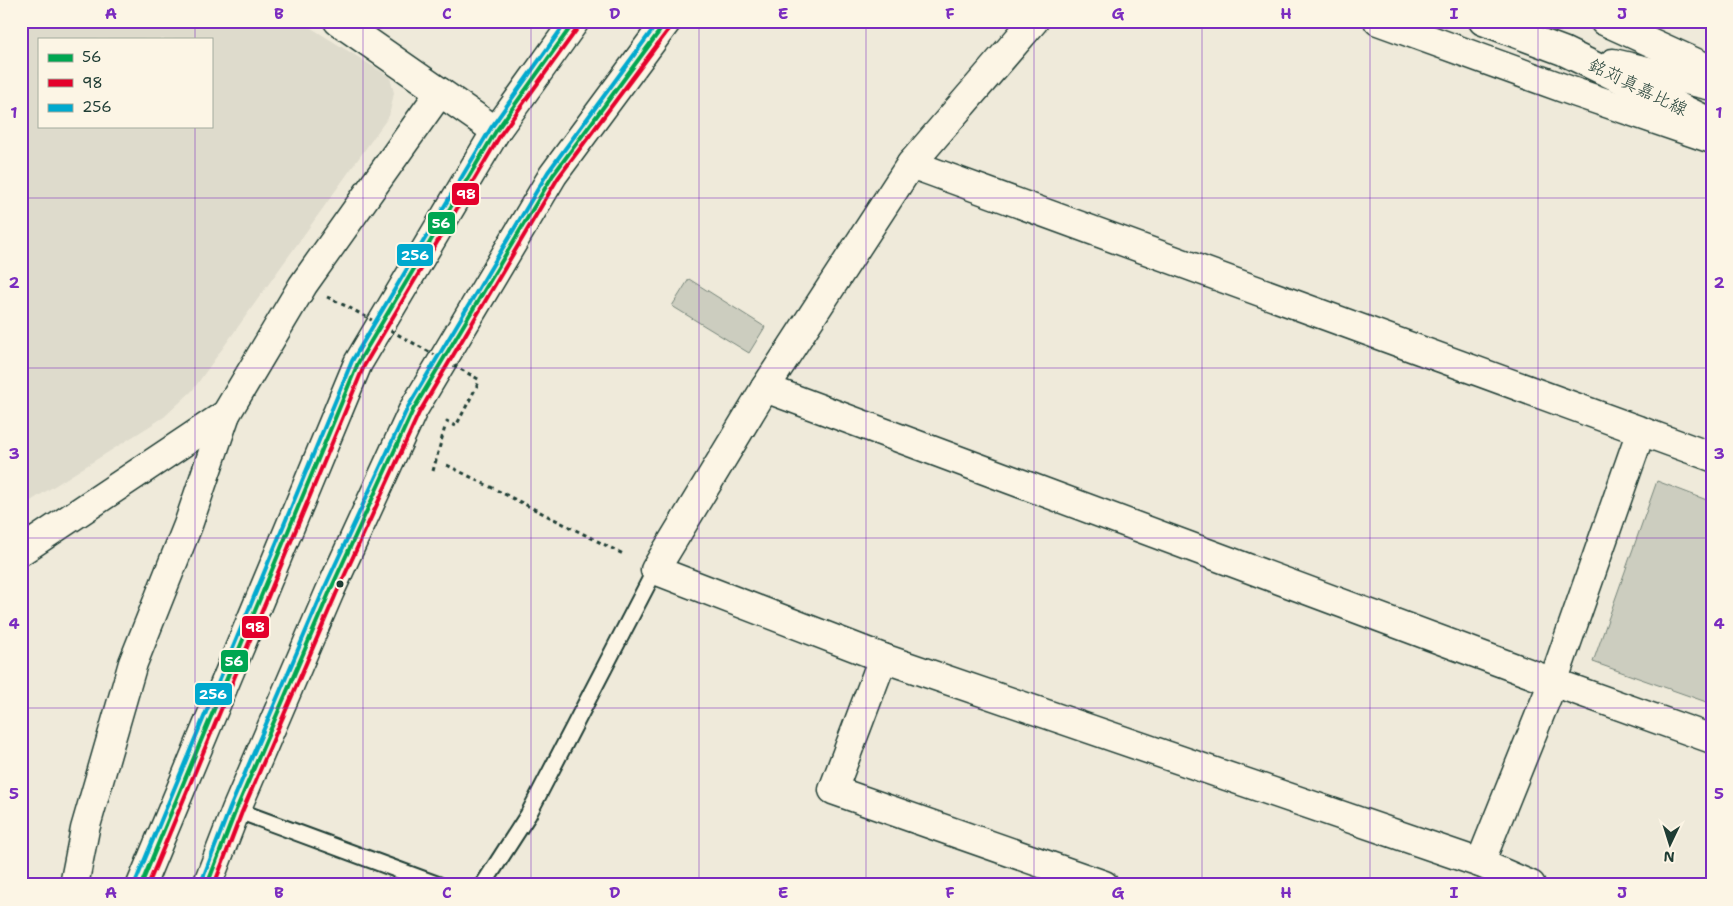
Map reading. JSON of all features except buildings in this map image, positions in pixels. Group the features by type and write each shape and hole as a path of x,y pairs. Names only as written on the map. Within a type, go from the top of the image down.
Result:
{"main road":[{"path":"338,21 496,131"},
{"path":"141,885 358,363 496,131 575,21"},
{"path":"207,885 236,810 330,591 413,410 553,175 667,21"},
{"path":"1034,21 912,164 765,388 655,570 883,658 1480,863 1531,885"},
{"path":"1378,21 1577,93 1712,139"},
{"name":"銘苅真嘉比線","path":"1483,21 1563,51 1712,123"},
{"path":"1604,21 1712,70"},
{"name":"銘苅真嘉比線","path":"1563,51 1712,86"},
{"path":"74,885 85,829 133,663 188,525 226,414 302,285 440,92"},
{"path":"912,164 1712,457"},
{"path":"765,388 1553,682 1712,739"},
{"path":"21,551 226,414"},
{"path":"1480,863 1553,682 1641,432"},
{"path":"883,658 833,790 1104,885"}],"lane":[{"path":"483,885 528,815 655,570"},
{"path":"236,810 439,885"}],"path":[{"path":"327,297 480,380 456,426 447,422"},
{"path":"433,471 451,414"},
{"path":"447,465 655,570"}],"shaded area":[{"path":"21,21 300,21 390,77 394,93 389,116 192,391 164,417 21,507"},
{"path":"689,279 765,327 749,353 672,306"},
{"path":"1657,481 1712,502 1712,704 1593,662"}],"transit line":[{"name":"256","path":"135,883 352,361 491,128 567,21"},
{"name":"56","path":"141,885 358,363 496,131 575,21"},
{"name":"256","path":"201,883 230,808 324,589 408,407 548,172 659,21"},
{"name":"56","path":"207,885 236,810 330,591 413,410 553,175 667,21"},
{"name":"98","path":"148,885 364,366 501,134 580,25"},
{"name":"98","path":"214,885 242,812 336,594 419,413 558,178 672,25"}]}
